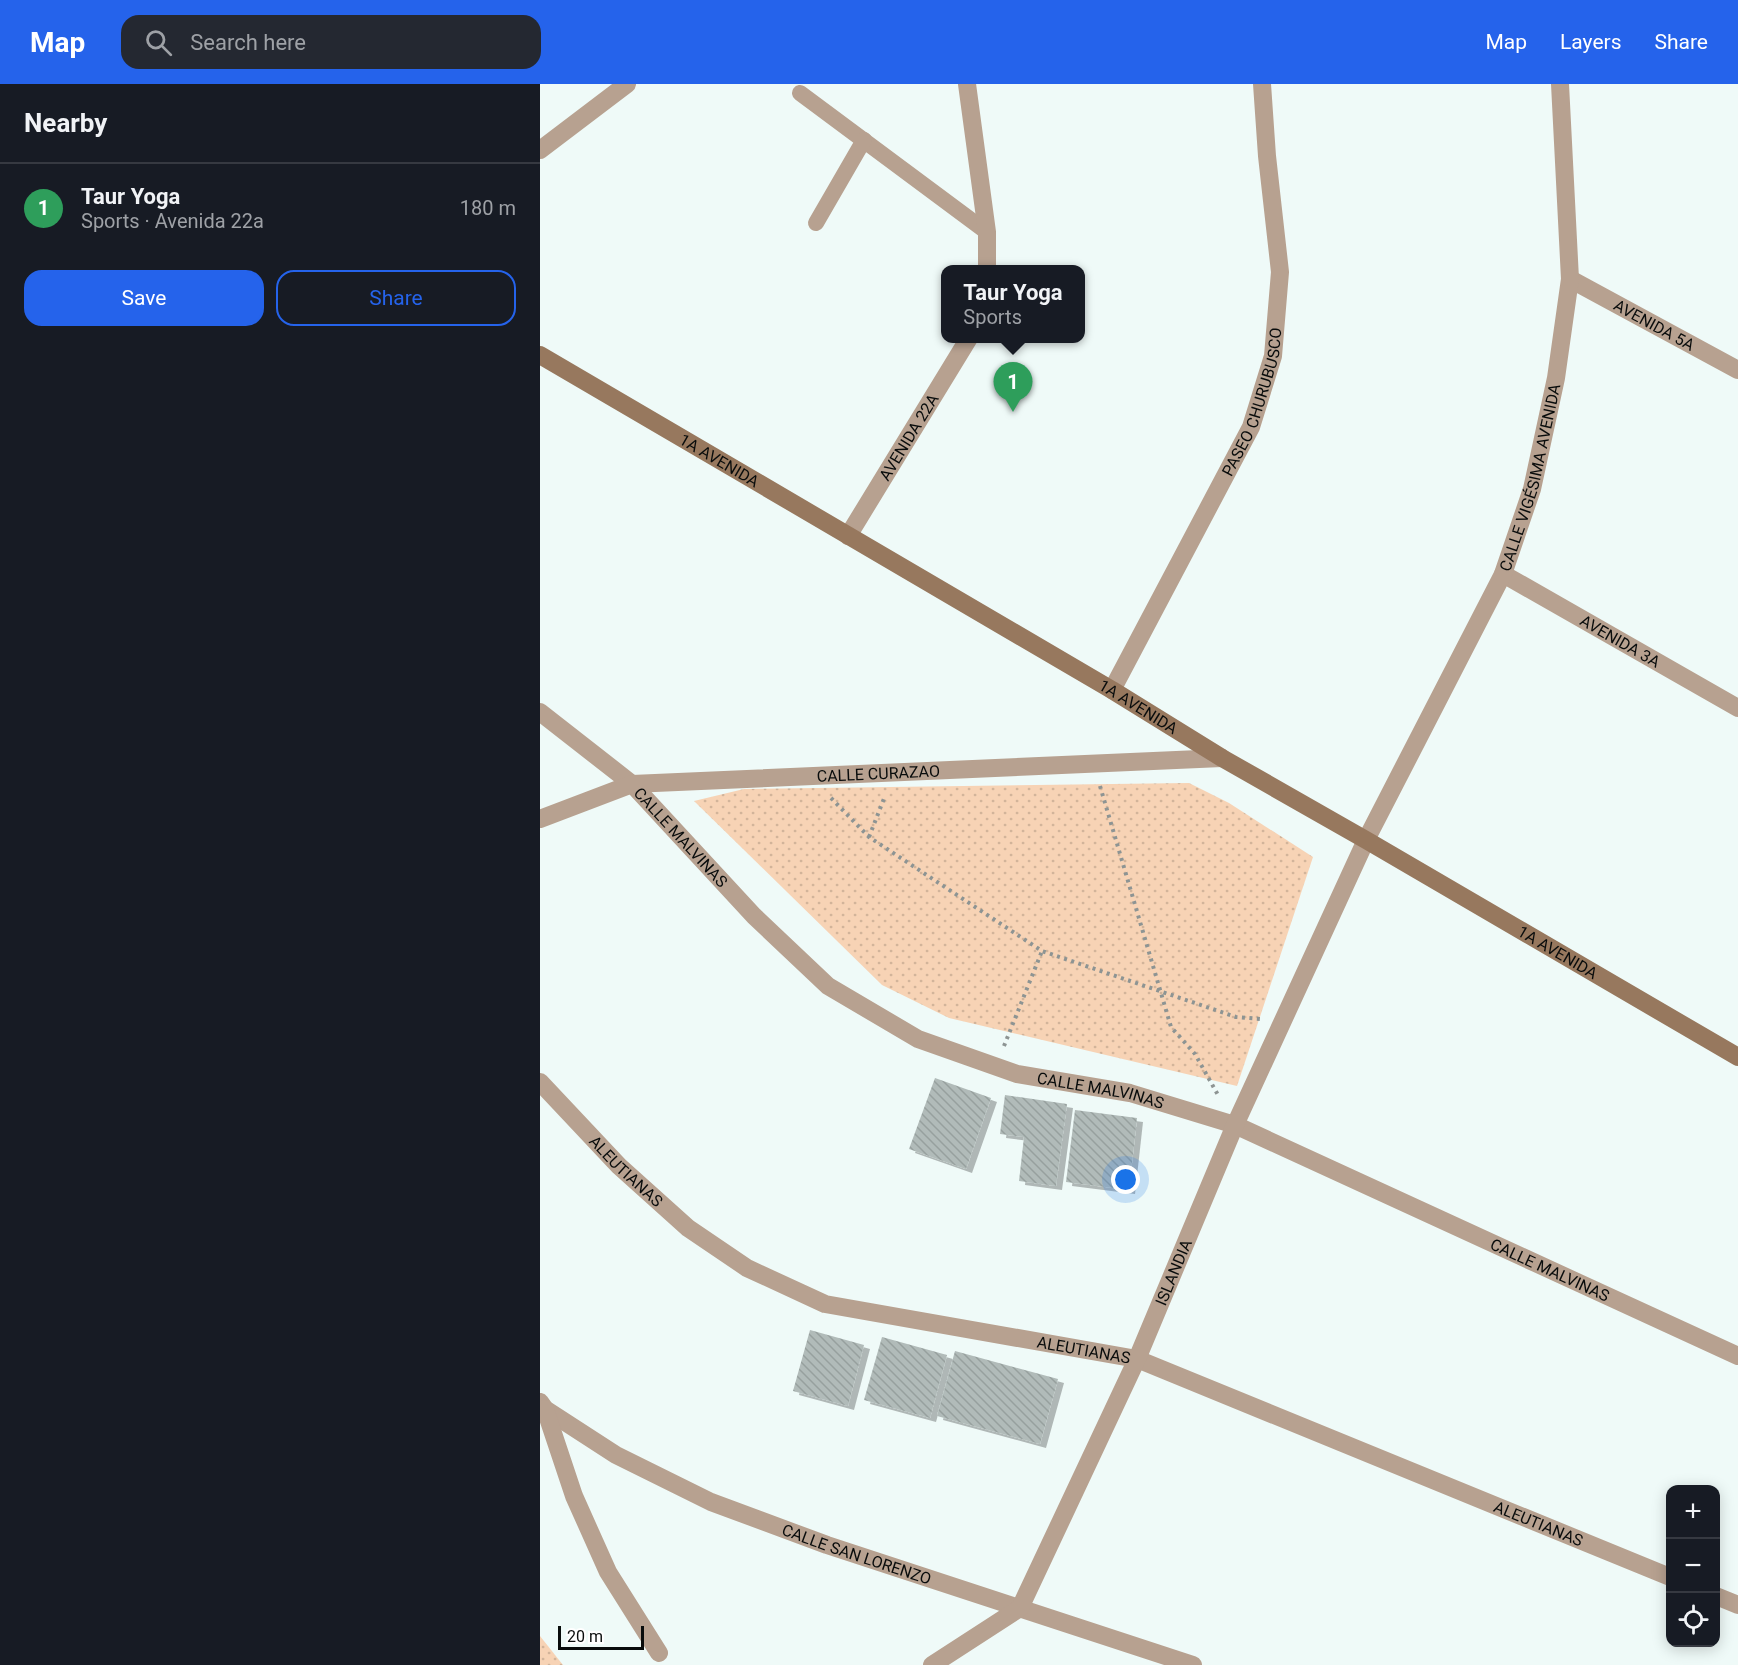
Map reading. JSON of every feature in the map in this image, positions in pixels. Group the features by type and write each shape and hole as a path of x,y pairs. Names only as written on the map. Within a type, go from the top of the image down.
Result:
{"street":[{"path":"540,150 627,84"},
{"path":"967,84 987,232 987,265"},
{"name":"PASEO CHURUBUSCO","path":"1112,690 1251,427 1273,356 1280,272 1267,156 1262,84"},
{"name":"CALLE VIGÉSIMA AVENIDA","path":"1366,840 1503,574 1532,489 1556,378 1570,279 1560,84"},
{"name":"AVENIDA 5A","path":"1570,279 1738,370"},
{"name":"AVENIDA 22A","path":"848,536 967,343"},
{"name":"1A AVENIDA","path":"540,355 1112,690 1222,758 1738,1057"},
{"name":"AVENIDA 3A","path":"1503,574 1738,708"},
{"name":"CALLE MALVINAS","path":"540,712 632,784 754,916 828,986 918,1039 1017,1074 1130,1093 1235,1125 1738,1356"},
{"name":"CALLE CURAZAO","path":"540,819 632,784 1222,758"},
{"name":"ISLANDIA","path":"1020,1608 1137,1359 1235,1125 1366,840"},
{"name":"ALEUTIANAS","path":"540,1082 619,1166 688,1228 747,1268 825,1304 1137,1359 1666,1575"},
{"path":"543,1406 574,1496 608,1572 659,1653"},
{"name":"CALLE SAN LORENZO","path":"543,1406 615,1455 711,1502 827,1545 1193,1665"},
{"path":"1720,1598 1738,1605"},
{"path":"932,1665 1020,1608"}],"lane":[{"path":"800,93 987,232"},
{"path":"816,223 864,140"}],"path":[{"path":"869,837 895,772"},
{"path":"810,776 869,837 1042,951 1236,1017 1284,1020"},
{"path":"1106,805 1171,1026 1195,1054 1235,1125"},
{"path":"996,1066 1042,951"}],"shaded area":[{"path":"1189,783 1229,803 1313,857 1237,1086 949,1018 882,985 694,801 744,789"},
{"path":"540,1636 563,1665 540,1665"}],"building":[{"path":"935,1078 991,1098 966,1169 909,1149"},
{"path":"1005,1095 1067,1104 1056,1186 1019,1181 1024,1137 1000,1134"},
{"path":"1075,1110 1137,1118 1129,1190 1066,1182"},
{"path":"810,1330 864,1345 848,1406 793,1391"},
{"path":"882,1337 947,1355 930,1418 864,1400"},
{"path":"955,1351 1058,1379 1040,1444 937,1416"}],"place":[{"name":"Taur Yoga","path":"1013,412"}]}
